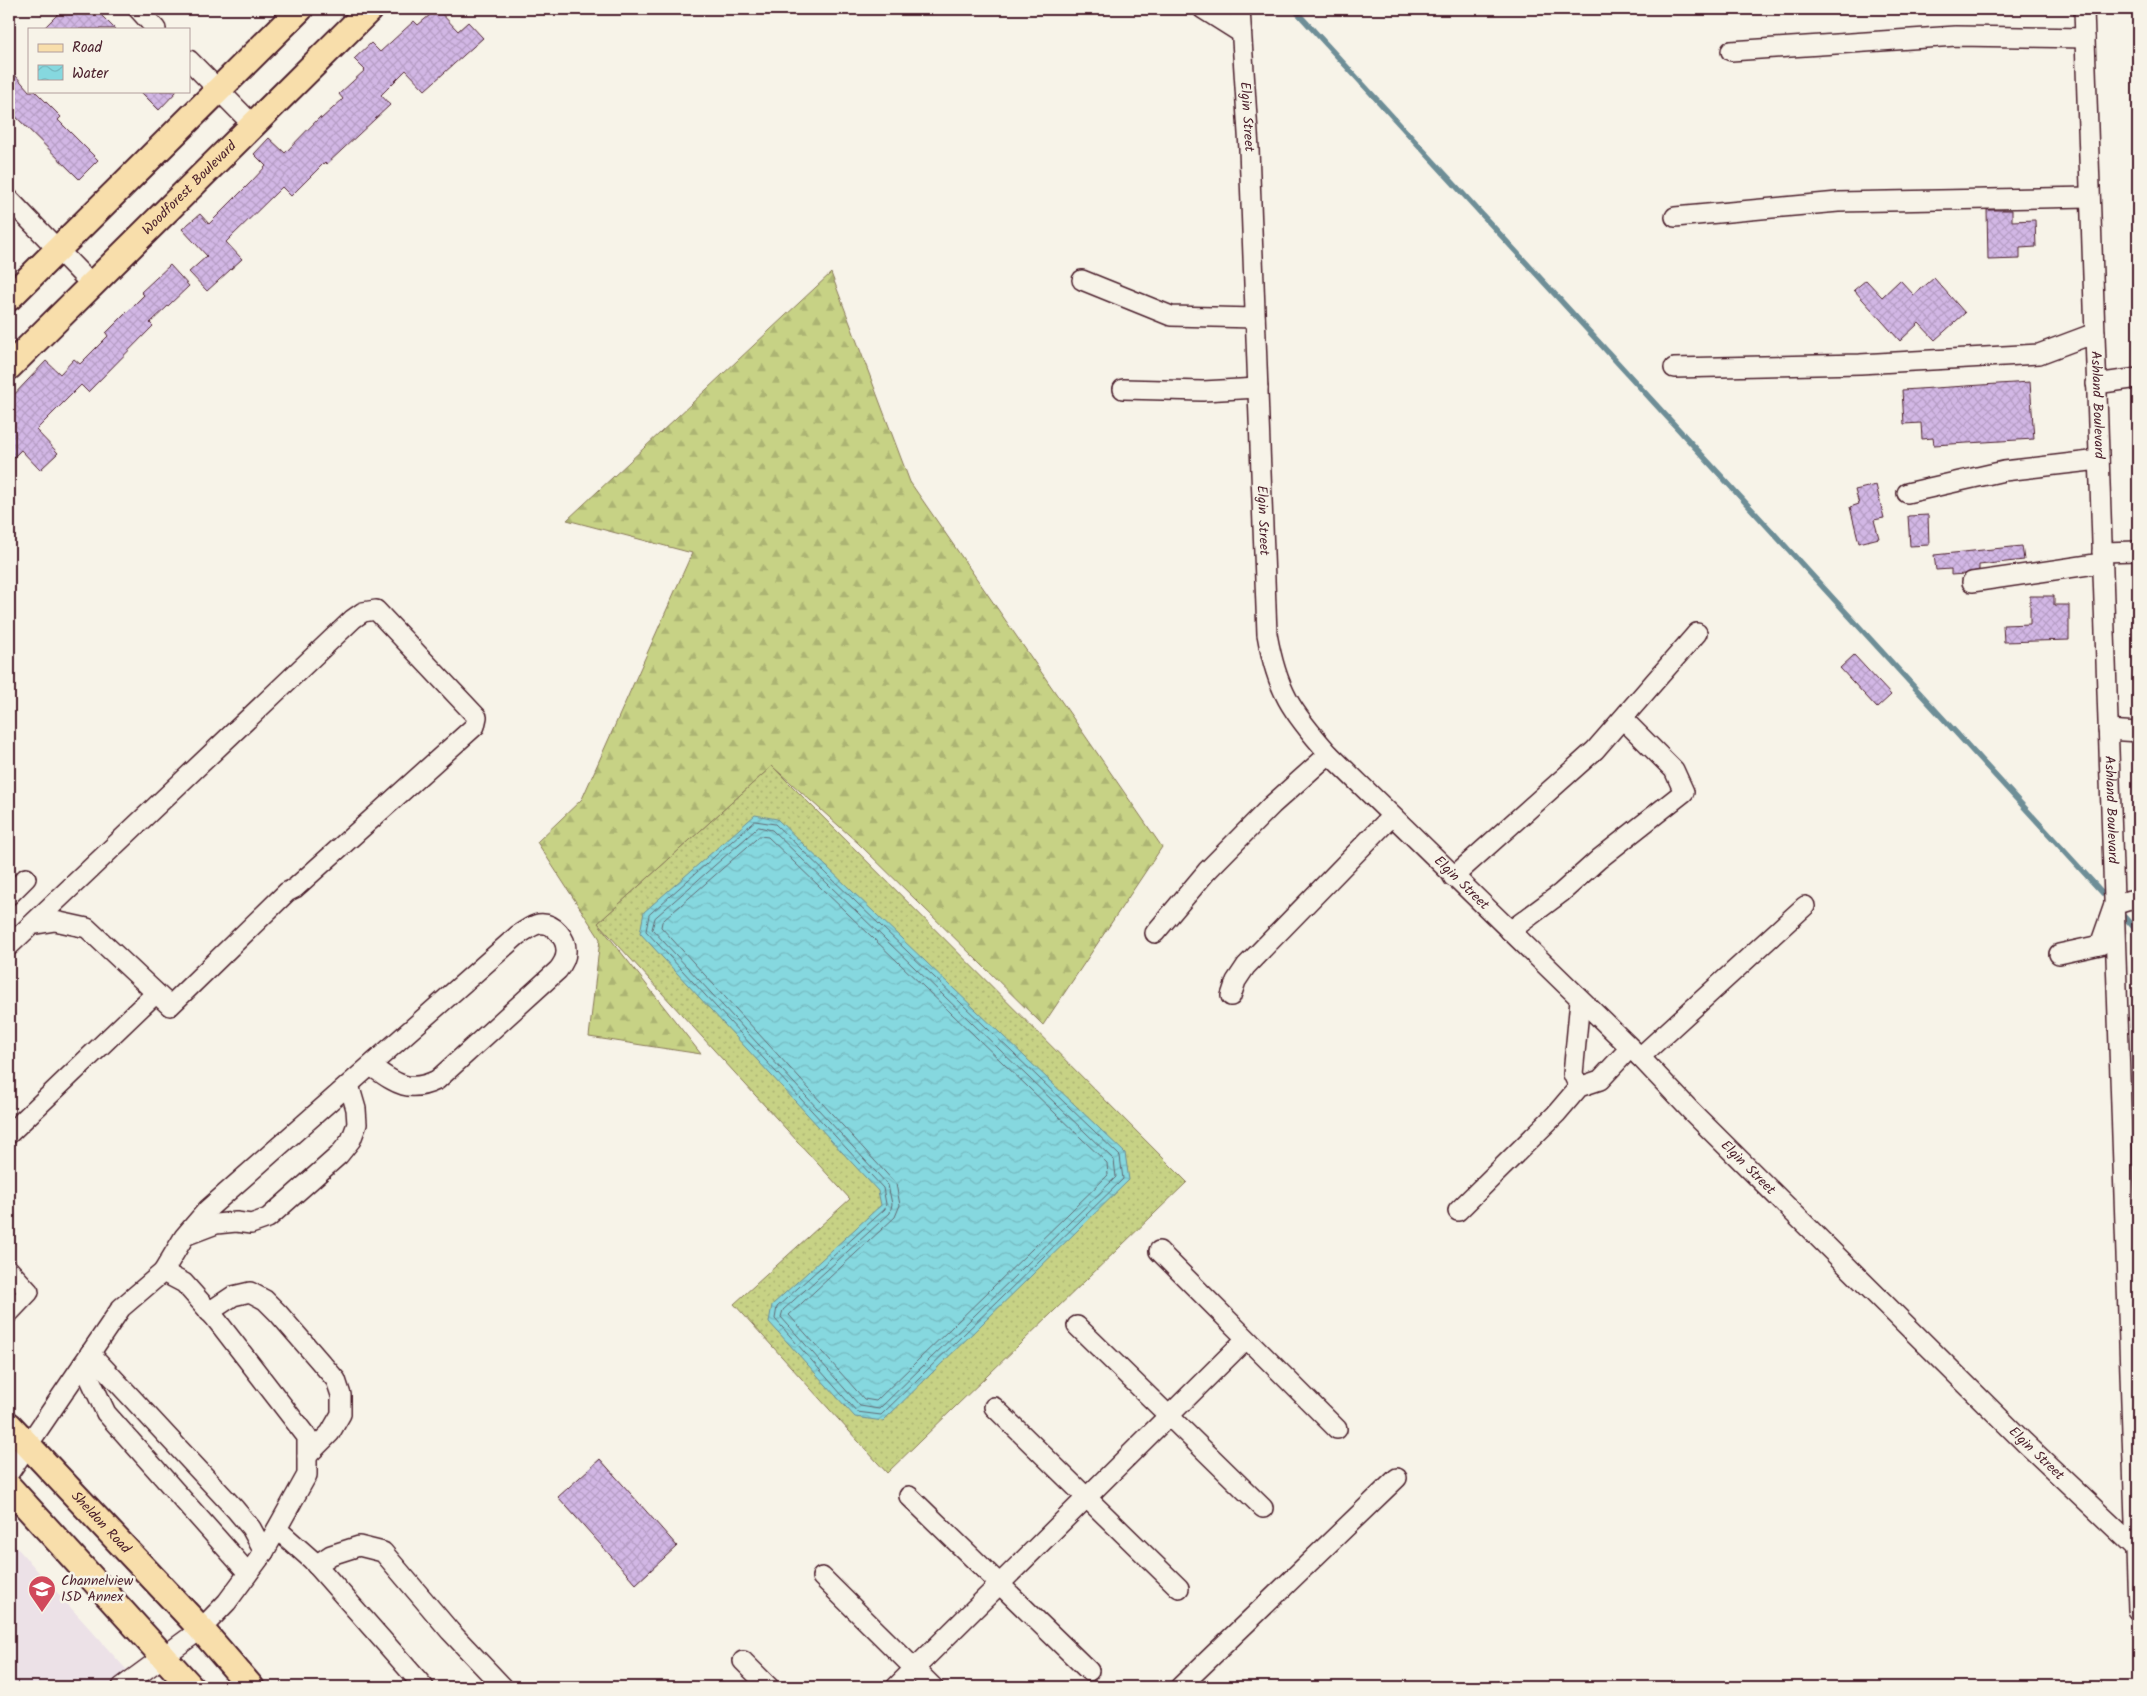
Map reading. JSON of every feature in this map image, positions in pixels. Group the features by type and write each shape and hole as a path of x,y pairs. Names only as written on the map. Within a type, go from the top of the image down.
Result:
{"main road":[{"path":"9,298 300,9"},
{"name":"Woodforest Boulevard","path":"9,367 370,9"},
{"name":"Sheldon Road","path":"9,1425 201,1629 251,1687"},
{"path":"9,1487 191,1687"}],"street":[{"path":"138,9 155,28"},
{"path":"1204,9 1241,33"},
{"name":"Elgin Street","path":"1240,9 1258,388 1266,634 1272,665 1283,694 1300,721 1329,754 1453,877 1635,1052 1673,1093 2024,1442 2137,1541"},
{"name":"Ashland Boulevard","path":"2084,9 2138,1610"},
{"path":"1731,51 1956,36 2085,38"},
{"path":"190,61 253,125"},
{"path":"1675,217 1838,202 2090,197"},
{"path":"9,199 92,285"},
{"path":"1082,280 1171,316 1255,318"},
{"path":"1674,368 1860,364 2039,354 2094,333"},
{"path":"2096,384 2138,378"},
{"path":"1123,389 1203,391 1258,388"},
{"path":"1907,493 2004,471 2099,460"},
{"path":"1972,582 2138,551"},
{"path":"9,946 31,925 353,619 363,612 376,610 477,717 475,726 295,888 287,892 170,1006 87,928 55,921 31,925"},
{"path":"1453,877 1595,750 1696,633"},
{"path":"1510,931 1561,893 1599,859 1684,792 1674,770 1624,718"},
{"path":"2108,730 2138,732"},
{"path":"1155,933 1207,871 1259,818 1329,754"},
{"path":"1231,996 1236,981 1246,966 1392,816"},
{"path":"9,895 26,878"},
{"path":"2059,954 2100,945 2114,905 2130,900 2138,901"},
{"path":"1458,1211 1556,1114 1579,1087 1600,1080 1806,906"},
{"path":"9,1473 121,1308 163,1272 184,1236 208,1209 518,935 539,924 550,925 558,932 565,943 567,952 558,970 437,1080 422,1087 408,1087 390,1079 371,1066"},
{"path":"9,1134 156,993"},
{"path":"1579,1087 1573,1074 1580,1000"},
{"path":"184,1236 216,1224 236,1222 251,1224 268,1218 339,1155 352,1140 358,1124 356,1108 349,1086"},
{"path":"1159,1251 1337,1429"},
{"path":"9,1270 30,1292 9,1313"},
{"path":"122,1687 201,1629 227,1602 264,1552 308,1476 307,1437 184,1283 163,1272"},
{"path":"209,1312 233,1296 250,1292 265,1300 336,1380 341,1395 341,1414 330,1433 307,1456"},
{"path":"1077,1326 1263,1508"},
{"path":"896,1687 1246,1339"},
{"path":"86,1359 235,1509 251,1528 264,1552"},
{"path":"86,1359 106,1413 248,1573"},
{"path":"994,1407 1179,1588"},
{"path":"1180,1687 1397,1478"},
{"path":"909,1496 1088,1671"},
{"path":"277,1528 316,1565 424,1687"},
{"path":"316,1565 331,1556 359,1546 383,1552 450,1631 503,1687"},
{"path":"822,1577 933,1687"},
{"path":"743,1661 769,1687"}],"shaded area":[{"name":"Channelview ISD Annex","path":"9,1539 142,1687 9,1687"}],"green space":[{"path":"831,273 910,482 1162,847 1043,1025 858,843 772,766 598,923 701,1054 589,1037 600,939 537,842 582,799 692,553 567,520"},
{"path":"772,766 1187,1182 887,1473 734,1304 850,1199 598,923"}],"water":[{"path":"755,815 777,819 1125,1153 1129,1180 883,1421 855,1417 769,1322 772,1305 881,1205 878,1191 640,933 644,912"}],"building":[{"path":"63,9 95,9 114,28 44,28"},
{"path":"437,9 458,31 468,22 483,38 425,90 406,70 381,95 390,105 327,164 325,162 291,196 282,187 226,242 242,259 207,291 189,272 207,256 182,229 200,214 209,224 251,182 266,166 254,154 269,138 285,153 320,117 321,119 343,99 339,94 365,70 354,59 371,43 380,52 414,21 418,25"},
{"path":"9,68 28,92 36,92 61,117 58,120 98,160 79,179 9,110"},
{"path":"141,92 176,92 159,110"},
{"path":"1987,210 2012,210 2012,221 2035,220 2036,247 2020,248 2020,259 1988,260"},
{"path":"170,265 189,286 150,323 153,326 88,392 81,385 36,430 58,453 40,470 21,450 9,462 9,400 46,361 60,374 74,359 80,364 108,336 106,333 144,295 141,292"},
{"path":"1934,278 1965,313 1935,340 1919,323 1900,341 1854,290 1866,280 1882,297 1900,280 1914,295"},
{"path":"2030,382 2034,439 1934,445 1933,438 1922,439 1921,423 1904,424 1902,390"},
{"path":"1876,485 1884,518 1874,520 1879,538 1859,543 1850,507 1859,504 1855,490"},
{"path":"1928,515 1929,545 1910,546 1908,516"},
{"path":"2022,546 2024,560 1979,565 1979,570 1965,574 1951,575 1951,569 1936,570 1934,555"},
{"path":"2030,596 2054,596 2054,605 2069,605 2069,640 2004,642 2003,625 2030,624"},
{"path":"1854,655 1891,695 1877,708 1840,668"},
{"path":"600,1459 677,1546 636,1584 558,1497"}],"waterway":[{"path":"1294,9 2110,901"},
{"path":"2119,911 2138,932"}],"place":[{"name":"Channelview ISD Annex","path":"42,1613"}]}
